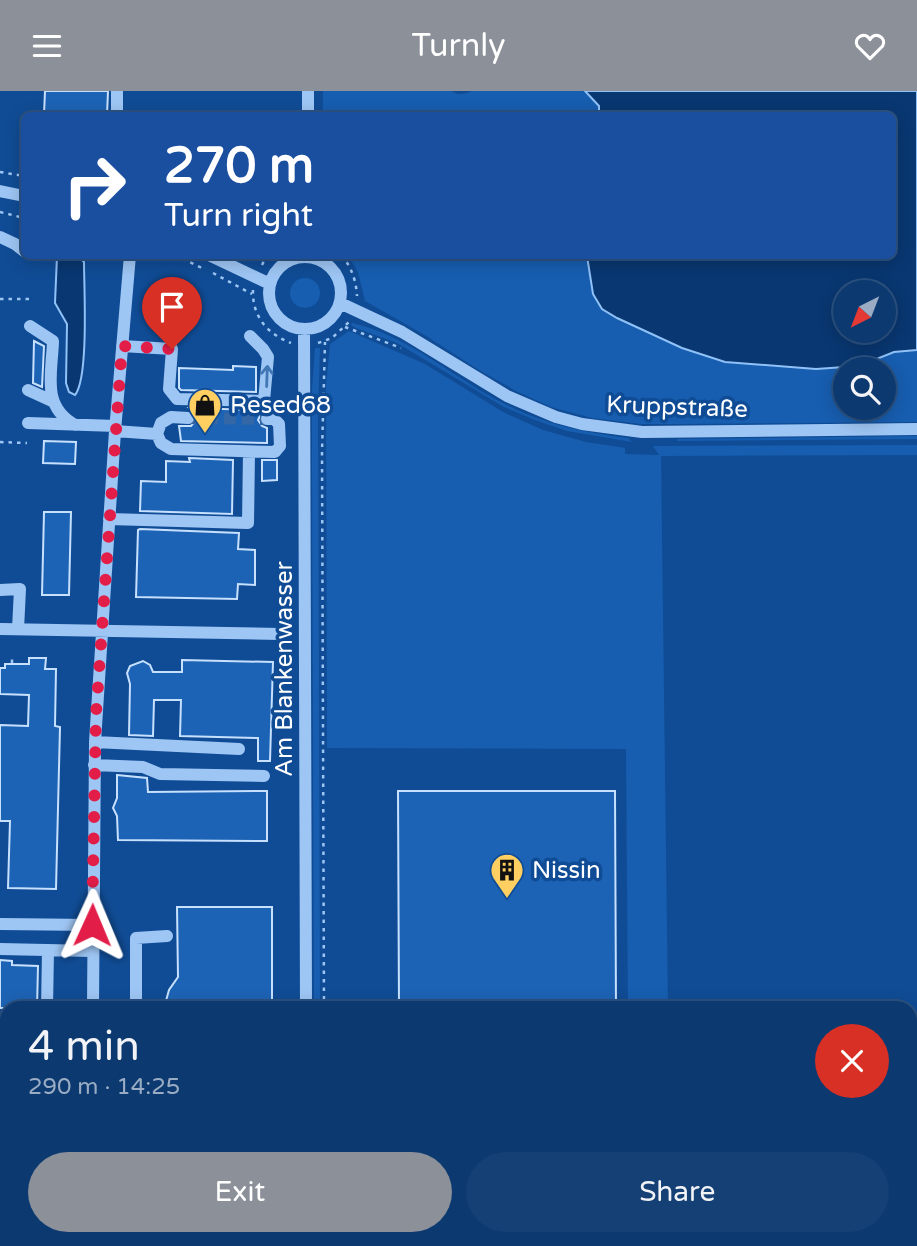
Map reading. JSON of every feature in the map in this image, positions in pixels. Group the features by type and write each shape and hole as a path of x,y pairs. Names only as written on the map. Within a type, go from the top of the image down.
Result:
{"street":[{"path":"117,91 117,112"},
{"path":"308,91 308,112"},
{"path":"0,191 21,195"},
{"path":"0,237 21,250"},
{"path":"93,1001 95,742 130,259"},
{"path":"217,259 270,284"},
{"path":"292,259 275,272 269,294 276,314 283,322 303,329 326,322 340,303 339,281 334,271 315,259"},
{"name":"Kruppstraße","path":"340,303 402,332 507,396 555,417 582,424 642,432 917,429"},
{"path":"30,326 53,341 52,401 58,413 75,425"},
{"name":"Am Blankenwasser","path":"303,329 306,1001"},
{"path":"122,346 172,349 169,389 177,399 264,401 268,357 250,336"},
{"path":"28,390 52,401"},
{"path":"188,418 166,419 161,423 157,434 161,443 171,449 273,452 279,449 279,424 274,419 267,419"},
{"path":"28,423 116,428 157,434"},
{"path":"109,519 248,523 249,452"},
{"path":"0,590 20,589 18,629"},
{"path":"0,629 280,634"},
{"path":"95,742 239,749"},
{"path":"94,765 144,767 160,774 264,776"},
{"path":"0,924 92,925"},
{"path":"136,1001 136,938 167,936"},
{"path":"0,950 92,951"},
{"path":"47,1001 48,950"}],"path":[{"path":"0,172 21,176"},
{"path":"0,212 21,217"},
{"path":"183,259 252,294"},
{"path":"265,259 255,277 252,294 254,307 268,330 279,339 304,345"},
{"path":"0,299 30,299"},
{"path":"324,1001 321,452 325,342"},
{"path":"0,442 27,443"},
{"path":"12,657 12,663"}],"shaded area":[{"path":"323,91 452,91 462,94 472,91 585,91 599,106 599,112 323,112"},
{"path":"585,91 917,91 917,350 894,352 882,357 833,357 833,368 816,369 725,362 682,348 602,309 593,294 587,259 896,259 896,112 599,112 599,106"},
{"path":"57,259 81,259 84,262 84,352 75,395 69,392 66,383 67,324 55,303"},
{"path":"350,259 587,259 593,294 602,309 682,348 725,362 833,368 833,420 896,420 896,357 882,357 894,352 917,350 917,422 641,424 592,418 551,407 516,391 365,301 358,272"},
{"path":"305,278 316,282 320,293 316,304 305,308 294,304 290,293 294,282"},
{"path":"352,323 374,329 414,348 489,396 523,413 567,427 628,438 632,442 567,431 504,407 397,343 356,328"},
{"path":"349,331 425,364 503,412 543,430 586,442 625,448 625,454 659,455 653,446 917,445 917,455 661,456 668,1001 628,1001 626,749 327,748 326,386 330,344"},
{"path":"315,348 320,348 320,1001 314,1001 312,389"},
{"path":"917,436 917,439 677,441 677,439"}],"building":[{"path":"45,91 108,91 107,112 44,112"},
{"path":"34,341 44,346 42,387 33,383"},
{"path":"233,366 256,367 256,392 179,388 179,368 233,370"},
{"path":"189,408 262,412 258,420 267,428 267,443 181,441 179,426 191,426 197,419"},
{"path":"44,441 76,442 75,464 43,463"},
{"path":"189,458 233,460 232,514 140,511 141,481 166,482 166,461 190,462"},
{"path":"262,460 277,460 277,480 262,481"},
{"path":"44,512 71,512 69,595 42,595"},
{"path":"140,529 239,533 238,549 255,550 255,585 238,584 237,599 136,597"},
{"path":"29,658 46,658 45,669 56,669 55,726 60,727 56,889 8,888 10,821 0,821 0,725 28,726 29,695 0,694 0,668 5,668 5,664 29,664"},
{"path":"182,660 273,662 270,761 258,761 258,738 180,736 181,700 154,700 153,736 129,735 130,684 127,673 130,666 143,661 150,665 153,672 182,672"},
{"path":"117,775 147,778 148,792 267,791 267,841 118,840 117,816 113,808 117,798"},
{"name":"Nissin","path":"398,791 615,791 616,1001 399,1001"},
{"path":"177,907 272,907 272,1001 166,1001 169,990 178,977"},
{"path":"0,960 12,961 12,965 38,966 37,1001 0,1001"}],"tunnel":[{"path":"188,418 267,419"}],"place":[{"name":"Resed68","path":"205,435"},
{"name":"Nissin","path":"507,900"}],"route":[{"path":"92,925 96,714 122,346 172,349"}]}
